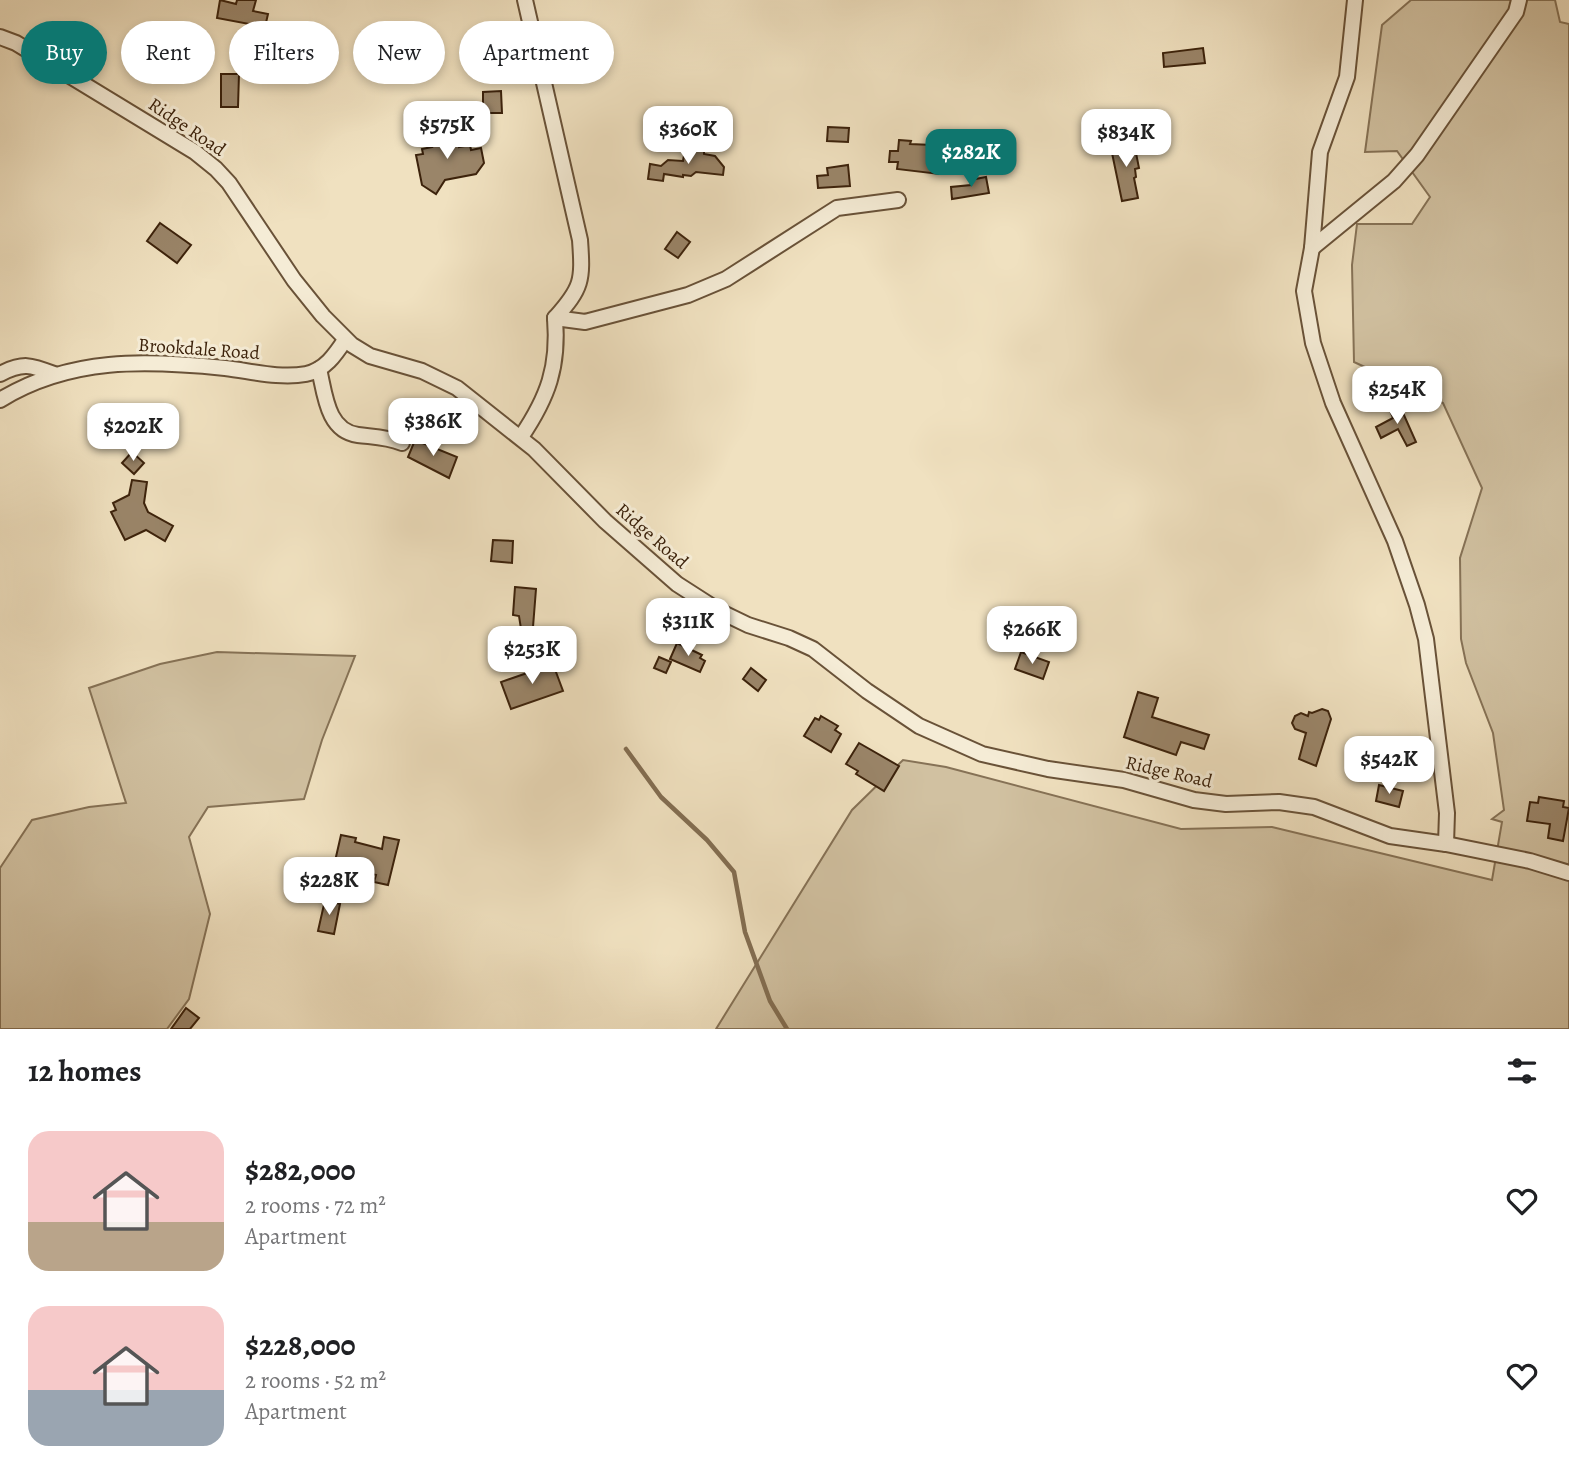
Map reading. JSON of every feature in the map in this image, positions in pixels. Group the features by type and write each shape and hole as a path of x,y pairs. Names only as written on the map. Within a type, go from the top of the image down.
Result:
{"street":[{"path":"521,437 533,420 550,382 557,346 555,318 575,295 582,269 580,240 525,0"},
{"path":"1355,0 1347,77 1320,152 1312,248 1304,291 1313,343 1333,403 1408,575 1426,639 1447,813 1446,844"},
{"path":"1312,248 1394,181 1417,155 1516,12 1519,0"},
{"name":"Ridge Road","path":"0,37 27,50 186,147 216,169 229,183 294,280 345,340 370,356 422,371 445,381 470,397 521,437 605,521 677,584 719,611 748,625 813,649 867,691 919,726 982,754 1048,769 1124,780 1195,800 1226,804 1279,802 1314,807 1390,836 1530,861 1569,873"},
{"path":"555,318 586,322 688,295 726,279 837,208 898,200"},
{"path":"345,340 334,356 320,369 328,409 334,421 353,434 402,443"},
{"path":"0,374 19,365 32,365 54,374"},
{"name":"Brookdale Road","path":"0,400 54,374 88,367 189,365 288,375 306,374 320,369"}],"shaded area":[{"path":"1411,0 1555,0 1560,22 1569,24 1569,1029 716,1029 852,810 903,760 946,767 1181,829 1272,827 1492,880 1502,822 1492,819 1504,810 1493,733 1466,663 1461,639 1460,558 1482,488 1443,403 1354,362 1352,265 1357,224 1412,224 1430,197 1397,151 1365,152 1382,25"},
{"path":"217,652 355,656 322,740 304,799 208,807 189,837 210,914 189,999 167,1029 0,1029 0,868 32,820 89,807 126,803 89,688 160,664"}],"building":[{"path":"220,0 236,4 237,0 256,0 253,11 268,14 266,21 217,18"},
{"path":"1203,48 1205,63 1164,67 1163,53"},
{"path":"221,74 229,74 229,84 239,84 238,107 221,107"},
{"path":"501,91 502,113 483,113 483,92"},
{"path":"828,127 849,128 848,142 827,141"},
{"path":"435,129 440,140 457,136 459,147 470,145 471,150 481,148 484,163 476,174 445,180 436,194 422,185 416,155 423,154 422,149 432,147 425,133"},
{"path":"899,140 911,141 910,144 933,145 937,141 944,149 940,153 939,174 897,169 898,162 889,162 890,151 898,151"},
{"path":"1127,140 1127,144 1134,143 1139,168 1135,169 1134,178 1138,198 1122,201 1112,153 1116,153 1114,142"},
{"path":"694,145 704,147 704,154 715,156 724,167 723,175 696,172 683,177 664,174 663,181 648,179 650,164 661,166 668,160 683,161 684,155 693,149"},
{"path":"848,165 850,186 818,188 817,176 828,175 827,168"},
{"path":"986,177 989,193 952,199 951,187 971,185 970,180"},
{"path":"160,223 191,245 177,263 147,241"},
{"path":"677,232 690,242 678,258 665,249"},
{"path":"1399,404 1416,442 1407,446 1398,429 1381,438 1376,427 1393,418 1389,408"},
{"path":"108,413 114,431 95,438 89,419"},
{"path":"415,440 457,457 449,478 408,457"},
{"path":"132,452 144,463 134,474 122,463"},
{"path":"132,480 147,482 144,503 148,512 173,526 165,541 146,530 125,540 111,512 116,510 113,503 129,495"},
{"path":"493,540 513,541 512,563 491,561"},
{"path":"515,587 536,589 533,627 536,627 539,646 524,648 519,616 513,615"},
{"path":"677,643 702,655 700,658 705,661 700,672 670,659"},
{"path":"1021,652 1049,662 1043,679 1015,669"},
{"path":"659,657 671,662 666,673 654,668"},
{"path":"553,664 563,691 511,709 501,682"},
{"path":"751,668 766,680 758,691 743,679"},
{"path":"1138,692 1158,698 1152,717 1209,735 1204,749 1181,742 1176,755 1124,737"},
{"path":"1322,709 1328,711 1331,719 1316,766 1299,759 1306,733 1295,729 1292,723 1295,716 1301,713 1308,716 1309,712"},
{"path":"821,716 838,726 835,730 841,734 831,752 804,736 815,718 819,720"},
{"path":"859,743 899,766 884,791 856,774 858,771 846,764"},
{"path":"1379,785 1403,791 1399,807 1376,801"},
{"path":"1539,797 1564,801 1563,807 1569,808 1563,841 1548,838 1550,824 1527,821 1530,802 1538,803"},
{"path":"341,835 356,838 355,842 382,849 384,837 399,840 388,885 374,882 376,875 349,869 348,874 333,870"},
{"path":"325,900 340,904 334,934 318,931"},
{"path":"186,1008 199,1018 190,1029 171,1029"}],"waterway":[{"path":"626,749 661,797 707,840 734,872 745,932 770,1001 787,1029"}]}
